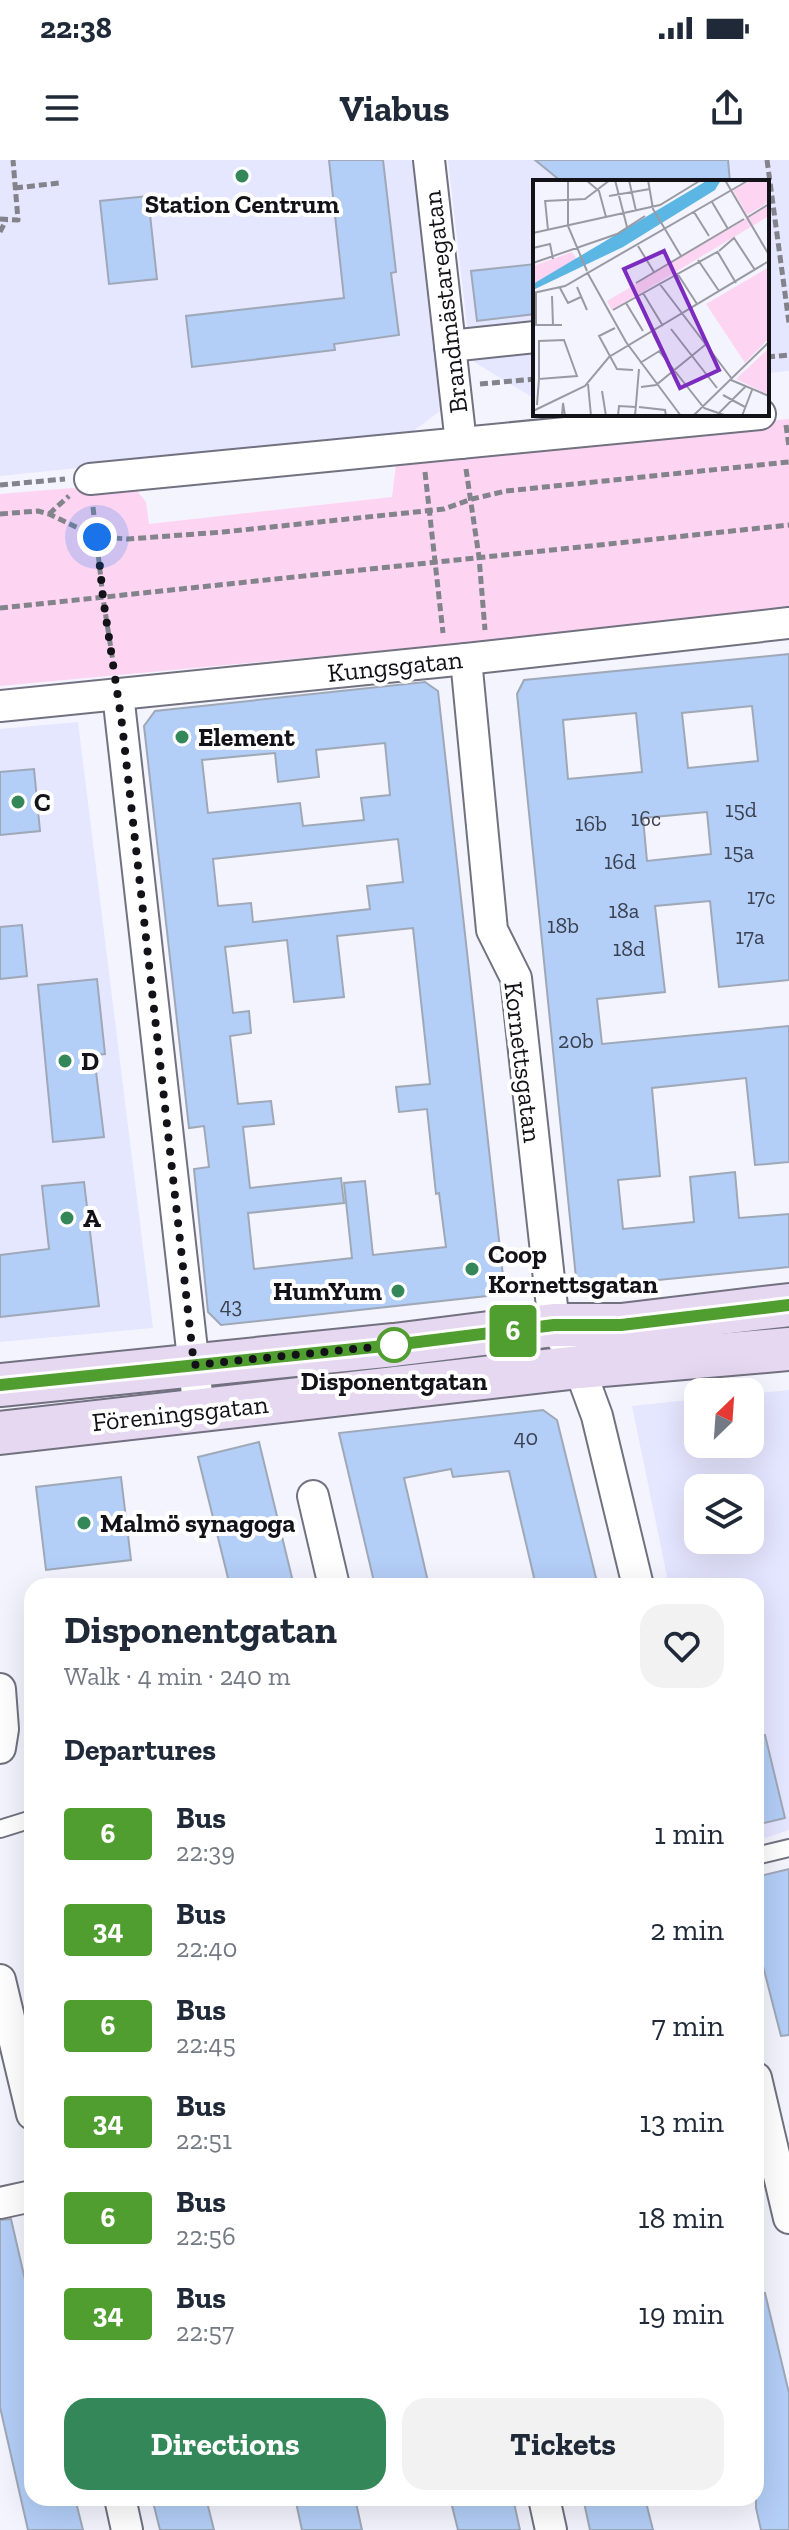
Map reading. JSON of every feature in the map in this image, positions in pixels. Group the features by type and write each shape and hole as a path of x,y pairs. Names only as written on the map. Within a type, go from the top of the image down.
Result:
{"street":[{"name":"Brandmästaregatan","path":"429,160 461,443"},
{"path":"450,346 533,337"},
{"path":"769,413 789,411"},
{"path":"90,479 739,416"},
{"name":"Kungsgatan","path":"0,706 789,623"},
{"name":"Kornettsgatan","path":"456,660 492,930 516,978 554,1325 579,1367"},
{"path":"118,694 199,1412"},
{"name":"Föreningsgatan","path":"0,1385 554,1325 621,1325 789,1305"},
{"name":"Föreningsgatan","path":"0,1433 579,1367 789,1349"},
{"path":"579,1367 597,1416 636,1578"},
{"path":"313,1496 332,1578"},
{"path":"0,1689 3,1729 0,1748"},
{"path":"0,1980 24,2080"},
{"path":"764,2112 789,2218"},
{"path":"0,2203 24,2198"},
{"path":"122,2506 127,2530"},
{"path":"546,2506 551,2530"}],"lane":[{"path":"0,1829 24,1822"},
{"path":"764,1854 789,1848"}],"path":[{"path":"0,232 3,220 18,220 13,160"},
{"path":"767,160 789,323"},
{"path":"15,188 59,183"},
{"path":"769,357 789,355"},
{"path":"454,387 533,379"},
{"path":"422,447 435,562 456,660 486,637 472,499"},
{"path":"0,514 38,511 97,537 164,538 444,509 506,491 789,462"},
{"path":"0,485 90,479 103,598 118,694"},
{"path":"0,608 789,525"}],"shaded area":[{"path":"0,160 419,160 447,406 409,434 0,476"},
{"path":"448,160 789,160 789,371 769,373 769,180 533,180 533,398 471,360"},
{"path":"789,419 789,613 0,686 0,494 131,483 146,502 149,524 392,497 397,457"},
{"path":"78,722 153,1328 0,1342 0,729"},
{"path":"789,1390 789,1830 764,1838 764,1578 667,1578 632,1406 684,1400 684,1458 764,1458 764,1393"}],"building":[{"path":"329,160 383,160 396,272 391,273 399,335 334,344 335,350 192,367 186,316 344,298"},
{"path":"535,160 728,160 730,180 560,180"},
{"path":"148,196 157,279 109,284 100,201"},
{"path":"533,264 533,314 477,321 471,271"},
{"path":"789,654 789,980 719,987 710,901 655,906 665,992 597,999 602,1044 789,1026 789,1162 755,1165 746,1078 652,1088 660,1176 618,1180 623,1229 694,1222 690,1177 735,1172 739,1218 789,1214 789,1267 588,1287 576,1278 517,694 524,680","holes":["752,706 758,761 688,768 682,713","636,713 642,772 568,779 563,720","707,812 711,854 647,861 643,818"]},
{"path":"425,682 438,691 505,1294 221,1325 208,1312 194,1169 209,1167 204,1126 189,1128 144,726 155,711","holes":["385,743 390,795 361,798 364,820 303,826 300,803 208,813 202,760 275,753 278,782 319,777 316,750","398,839 403,882 367,886 370,909 253,922 251,903 218,906 213,859","413,928 430,1084 396,1087 399,1112 427,1109 436,1194 439,1193 446,1247 373,1255 365,1181 344,1183 352,1258 254,1269 248,1213 344,1203 341,1178 250,1188 243,1127 274,1124 271,1101 238,1104 230,1036 251,1033 249,1011 233,1013 225,947 287,940 294,1002 344,997 337,936"]},
{"name":"C","path":"34,769 40,831 0,835 0,772"},
{"path":"22,925 27,976 0,979 0,927"},
{"name":"D","path":"97,979 105,1054 94,1055 104,1137 53,1142 38,985"},
{"name":"A","path":"84,1182 99,1306 0,1317 0,1255 49,1249 42,1186"},
{"path":"543,1410 557,1420 596,1578 534,1578 509,1471 453,1477 451,1469 404,1478 427,1578 373,1578 339,1433"},
{"path":"259,1442 292,1578 228,1578 198,1457"},
{"name":"Malmö synagoga","path":"121,1477 131,1560 46,1570 36,1487"},
{"path":"764,1735 785,1818 764,1823"},
{"path":"789,1869 789,2035 781,2036 764,1970 764,1875"},
{"path":"11,2219 24,2275 24,2506 77,2506 83,2530 28,2530 0,2407 0,2220"},
{"path":"764,2293 789,2393 789,2530 761,2530 756,2508 764,2506"},
{"path":"154,2506 208,2506 214,2530 160,2530"},
{"path":"297,2506 357,2506 362,2530 302,2530"},
{"path":"452,2506 515,2506 520,2530 458,2530"},
{"path":"585,2506 647,2506 653,2530 590,2530"}],"bus line":[{"name":"6","path":"0,1385 394,1345 554,1325 621,1325 789,1305"}],"place":[{"name":"Station Centrum","path":"242,176"},
{"name":"Element","path":"182,737"},
{"name":"C","path":"18,802"},
{"name":"D","path":"65,1061"},
{"name":"A","path":"67,1218"},
{"name":"Coop Kornettsgatan","path":"472,1269"},
{"name":"HumYum","path":"398,1291"},
{"name":"Disponentgatan","path":"394,1345"},
{"name":"Malmö synagoga","path":"84,1523"}],"route":[{"path":"97,537 122,724 194,1365 394,1345"}]}
